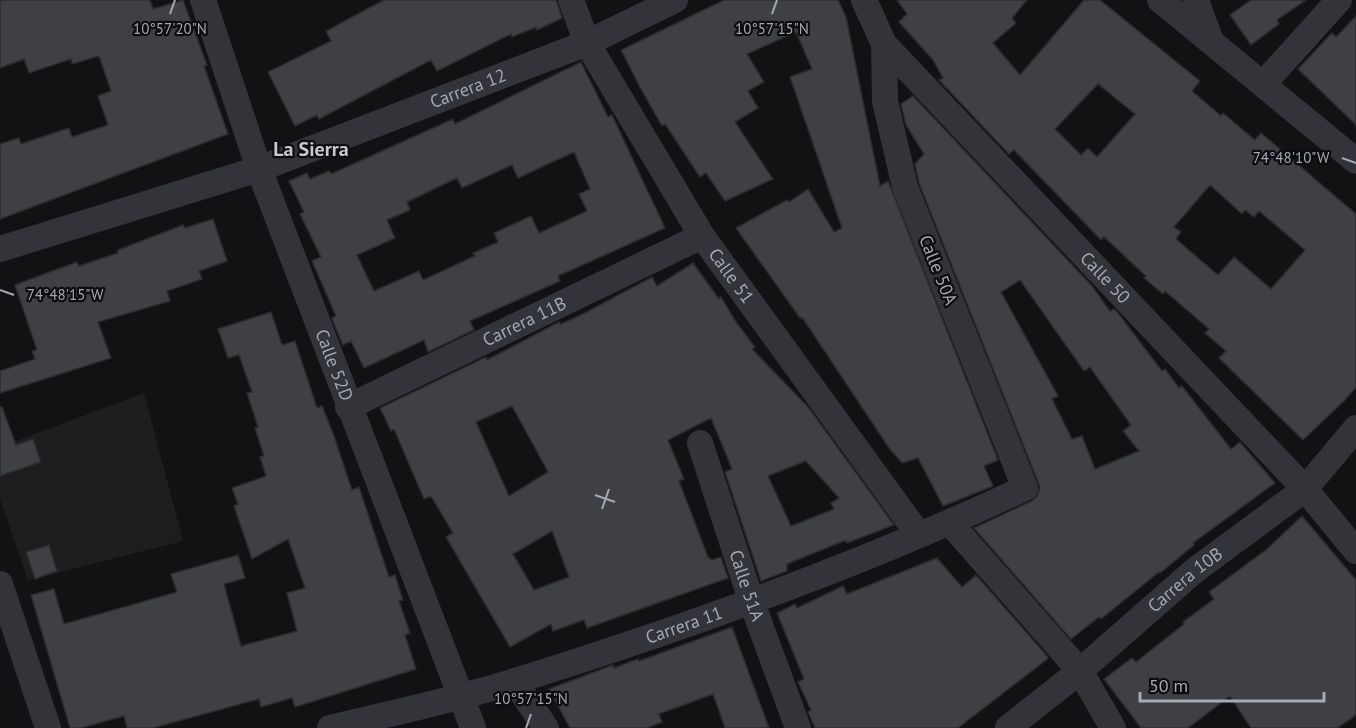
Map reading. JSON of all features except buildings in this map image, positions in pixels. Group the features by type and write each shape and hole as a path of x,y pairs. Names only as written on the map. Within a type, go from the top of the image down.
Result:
{"street":[{"name":"Calle 52D","path":"203,0 259,169 348,407 473,728"},
{"name":"Calle 51","path":"571,0 587,43 702,236 919,535"},
{"name":"Carrera 12","path":"0,249 259,169 587,43 675,0"},
{"name":"Calle 50","path":"864,0 884,44 1305,489 1356,551"},
{"path":"1160,0 1356,161"},
{"path":"1196,0 1210,40"},
{"path":"1263,84 1339,0"},
{"name":"Calle 50A","path":"884,44 885,101 905,187 1025,488"},
{"name":"Carrera 11B","path":"348,407 702,236"},
{"name":"Carrera 10B","path":"1008,728 1080,671 1194,571 1305,489 1356,428"},
{"name":"Calle 51A","path":"700,443 751,600 798,728"},
{"name":"Carrera 11","path":"330,728 515,682 751,600 950,523 1025,488"},
{"path":"950,523 1080,671 1113,728"},
{"path":"0,584 48,728"},
{"path":"515,682 546,728"}],"shaded area":[{"path":"144,393 183,541 28,580 0,499 0,447"}],"district":[{"name":"La Sierra","path":"311,149"}]}
